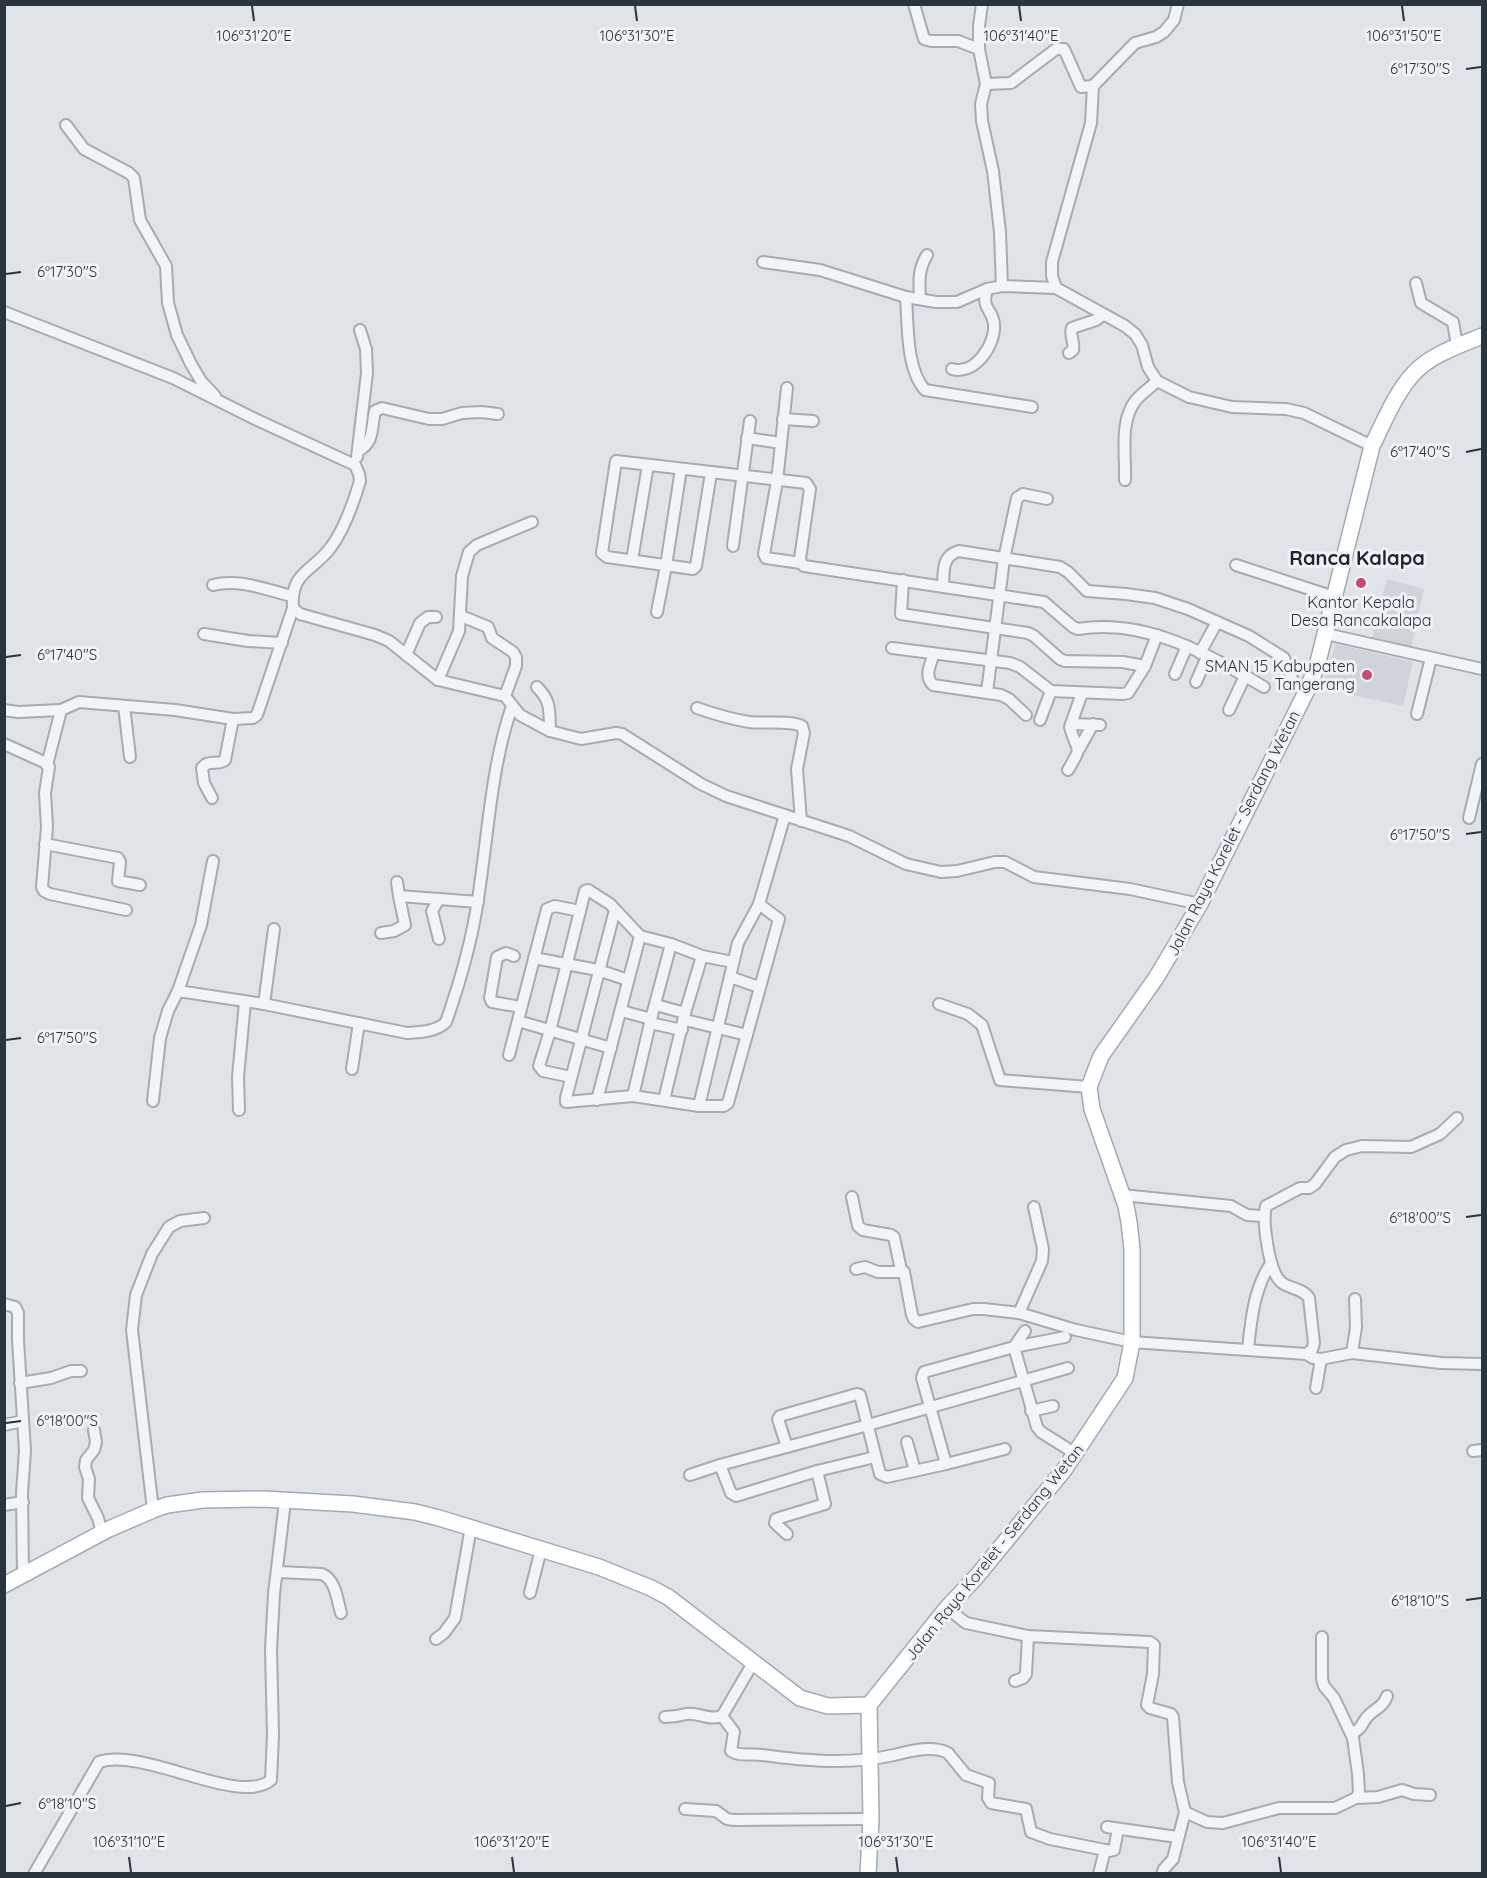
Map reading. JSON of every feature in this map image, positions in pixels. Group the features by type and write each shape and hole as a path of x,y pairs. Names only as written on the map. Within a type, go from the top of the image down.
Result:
{"main road":[{"name":"Jalan Raya Korelet - Serdang Wetan","path":"868,1705 1076,1454 1125,1378 1132,1342 1132,1249 1129,1222 1092,1109 1089,1087 1101,1056 1156,978 1200,904 1306,692 1317,666 1326,634 1372,446 1399,394 1414,373 1457,346 1482,336"},
{"path":"4,1585 102,1533 153,1510 167,1505 220,1498 353,1504 415,1512 599,1567 660,1592 800,1698 828,1706 868,1705 872,1819 868,1874"}],"street":[{"path":"914,4 924,39 958,41 980,49"},
{"path":"981,4 980,49 986,84 981,104 982,122 993,171 1000,232 1002,286"},
{"path":"986,84 1011,83 1060,48 1064,49 1081,87 1093,86 1135,43 1156,37 1164,32 1174,20 1178,4"},
{"path":"1056,288 1052,276 1052,262 1091,123 1093,86"},
{"path":"66,125 84,149 129,173 134,178 140,220 166,266 168,303 177,335 196,373 220,401"},
{"path":"920,299 920,266 927,255"},
{"path":"764,262 820,270 906,297 936,302 957,302 987,288 1002,286 1056,288 1125,326 1135,334 1142,345 1148,367 1158,381 1189,397 1232,407 1286,409 1304,413 1372,446"},
{"path":"1416,283 1421,303 1453,322 1457,346"},
{"path":"952,369 960,371 971,368 980,360 990,342 994,321 984,303 987,288"},
{"path":"906,297 911,358 922,386 926,390 1032,407"},
{"path":"4,312 173,378 355,465"},
{"path":"1069,353 1073,350 1074,345 1072,328 1096,320 1103,315"},
{"path":"4,710 18,712 61,710 79,702 175,710 233,718 249,719 257,715 293,608 292,596 302,573 330,549 360,481 355,465 367,373 366,349 360,330"},
{"path":"1125,480 1124,443 1130,411 1136,401 1158,381"},
{"path":"787,388 777,481 764,556 766,558 801,563 804,566 1044,602 1078,629 1123,627 1157,635 1187,646 1264,687"},
{"path":"358,451 366,447 370,441 375,411 382,408 429,419 442,419 462,413 498,414"},
{"path":"783,419 813,421"},
{"path":"733,546 750,421"},
{"path":"747,438 781,443"},
{"path":"711,473 696,566 693,569 687,570 607,557 602,553 614,464 618,461 806,483 810,489 801,563"},
{"path":"632,561 648,465"},
{"path":"657,612 681,469"},
{"path":"987,692 1004,559 1017,498 1023,494 1047,499"},
{"path":"438,680 459,631 462,576 468,552 477,545 532,522"},
{"path":"943,587 945,560 951,554 959,551 1060,567 1087,591 1155,598 1188,609 1249,636 1281,656 1287,663 1294,684 1306,692"},
{"path":"1236,565 1334,597"},
{"path":"903,580 901,614 1028,633 1035,636 1065,661 1123,662 1145,666"},
{"path":"213,585 234,582 292,596"},
{"path":"293,608 300,614 389,641 438,680 505,696 520,715 550,731 581,739 616,733 622,735 701,784 726,796 783,820 801,821 849,836 906,864 941,872 1005,862 1034,877 1130,889 1200,904"},
{"path":"461,616 488,627 492,638 513,652 516,657 516,666 505,696"},
{"path":"406,655 420,623 428,617 436,617"},
{"path":"1196,682 1217,622"},
{"path":"204,634 248,641 282,643"},
{"path":"1326,634 1482,669"},
{"path":"892,648 1015,664 1051,691 1119,694 1128,693 1145,666 1157,635"},
{"path":"1175,674 1187,646"},
{"path":"934,654 927,674 933,685 987,692 1009,699 1026,715"},
{"path":"1417,714 1431,658"},
{"path":"1229,710 1245,676"},
{"path":"537,687 548,699 550,731"},
{"path":"1040,720 1051,691"},
{"path":"1079,749 1070,730 1082,693"},
{"path":"124,706 130,757"},
{"path":"178,991 264,1004 408,1033 443,1026 452,1005 478,902 502,736 512,706"},
{"path":"697,708 735,719 802,726 804,733 797,770 801,821"},
{"path":"61,710 47,765 49,770 45,793 47,827 42,887 45,891 126,910"},
{"path":"212,798 204,783 202,768 207,763 221,763 225,760 233,718"},
{"path":"1068,770 1096,725 1071,724"},
{"path":"4,744 47,765"},
{"path":"1469,818 1479,790 1482,764"},
{"path":"699,1106 733,962 741,935 760,902 783,820"},
{"path":"45,844 118,858 120,862 118,881 140,885"},
{"path":"153,1101 160,1038 201,925 213,861"},
{"path":"381,933 394,931 405,925 397,882"},
{"path":"571,1077 543,1071 539,1068 584,893 588,890 615,910 640,936 671,944 702,956 733,962"},
{"path":"399,896 478,902"},
{"path":"439,939 432,911 440,899"},
{"path":"615,910 571,1077 567,1102 633,1096 699,1106 724,1106 728,1104 779,919 760,902"},
{"path":"509,1055 547,909 555,906 580,911"},
{"path":"264,1004 274,929"},
{"path":"597,1100 640,936"},
{"path":"633,1096 671,944"},
{"path":"514,956 506,953 497,957 490,998 492,1002 521,1007"},
{"path":"664,1100 702,956"},
{"path":"534,958 598,970 628,980"},
{"path":"730,977 759,987"},
{"path":"239,1110 238,1077 245,1002"},
{"path":"939,1004 968,1014 982,1025 1000,1080 1089,1087"},
{"path":"656,1005 684,1021"},
{"path":"622,1011 651,1021 684,1021 747,1035"},
{"path":"518,1021 611,1048"},
{"path":"352,1069 359,1023"},
{"path":"1306,1354 1312,1350 1314,1343 1309,1298 1305,1293 1282,1283 1270,1265 1263,1216 1266,1206 1300,1188 1309,1188 1315,1184 1340,1153 1362,1146 1411,1147 1440,1134 1457,1118"},
{"path":"1122,1195 1231,1206 1247,1215 1263,1216"},
{"path":"852,1197 858,1226 863,1230 894,1237 901,1270 906,1276 912,1315 917,1322 978,1309 1019,1313 1076,1330 1132,1342 1306,1354 1321,1359 1352,1353 1441,1363 1482,1364"},
{"path":"1019,1313 1042,1261 1043,1249 1034,1207"},
{"path":"153,1510 132,1330 136,1295 152,1254 169,1227 180,1221 204,1218"},
{"path":"1248,1349 1252,1311 1264,1273 1270,1265"},
{"path":"856,1269 866,1267 878,1272 901,1270"},
{"path":"1352,1353 1356,1326 1355,1299"},
{"path":"4,1304 15,1307 18,1313 25,1451 22,1502 23,1574"},
{"path":"1025,1331 1014,1347 1037,1427 1041,1432 1076,1454"},
{"path":"946,1464 922,1378 924,1372 1014,1347 1065,1337"},
{"path":"1316,1388 1321,1359"},
{"path":"690,1475 1068,1368"},
{"path":"20,1383 51,1378 71,1371 81,1371"},
{"path":"787,1447 778,1419 780,1416 860,1395 882,1476 915,1471 1005,1449"},
{"path":"1031,1411 1053,1406"},
{"path":"4,1425 23,1421"},
{"path":"94,1430 96,1442 94,1450 86,1460 85,1467 89,1479 88,1498 98,1518 102,1533"},
{"path":"907,1442 915,1471"},
{"path":"720,1465 730,1493 736,1496 817,1471 875,1457"},
{"path":"787,1534 775,1523 776,1519 825,1504 817,1471"},
{"path":"34,1874 99,1762 110,1759 130,1759 238,1786 257,1786 271,1780 273,1736 271,1649 285,1501"},
{"path":"4,1505 22,1502"},
{"path":"436,1639 444,1633 455,1618 471,1527"},
{"path":"530,1593 542,1549"},
{"path":"278,1572 322,1574 328,1577 332,1582 340,1613"},
{"path":"947,1608 966,1623 1028,1636 1150,1642 1153,1644 1155,1649 1153,1674 1147,1705 1171,1714 1173,1717 1178,1782 1185,1812 1173,1859 1162,1874"},
{"path":"1015,1681 1026,1674 1028,1636"},
{"path":"1322,1636 1322,1678 1353,1738 1359,1793 1356,1798"},
{"path":"665,1718 686,1714 713,1719 722,1716 753,1663"},
{"path":"1351,1733 1358,1731 1368,1715 1381,1707 1387,1696"},
{"path":"722,1716 733,1730 730,1749 732,1753 835,1762 870,1760 926,1749 944,1750 966,1775 988,1783 988,1798 991,1803 1026,1809 1031,1832 1050,1839 1114,1850 1118,1829"},
{"path":"1185,1812 1207,1822 1223,1823 1279,1808 1335,1808 1356,1798 1378,1797 1402,1790 1430,1796"},
{"path":"686,1809 716,1811 727,1819 734,1820 872,1819"},
{"path":"1107,1827 1177,1837"},
{"path":"1099,1874 1105,1850"}],"shaded area":[{"path":"1387,579 1424,589 1410,652 1371,642"},
{"name":"SMAN 15 Kabupaten Tangerang","path":"1336,644 1413,662 1403,706 1321,688"}],"place":[{"name":"Kantor Kepala Desa Rancakalapa","path":"1361,583"},
{"name":"SMAN 15 Kabupaten Tangerang","path":"1367,675"}],"district":[{"name":"Ranca Kalapa","path":"1357,557"}]}
